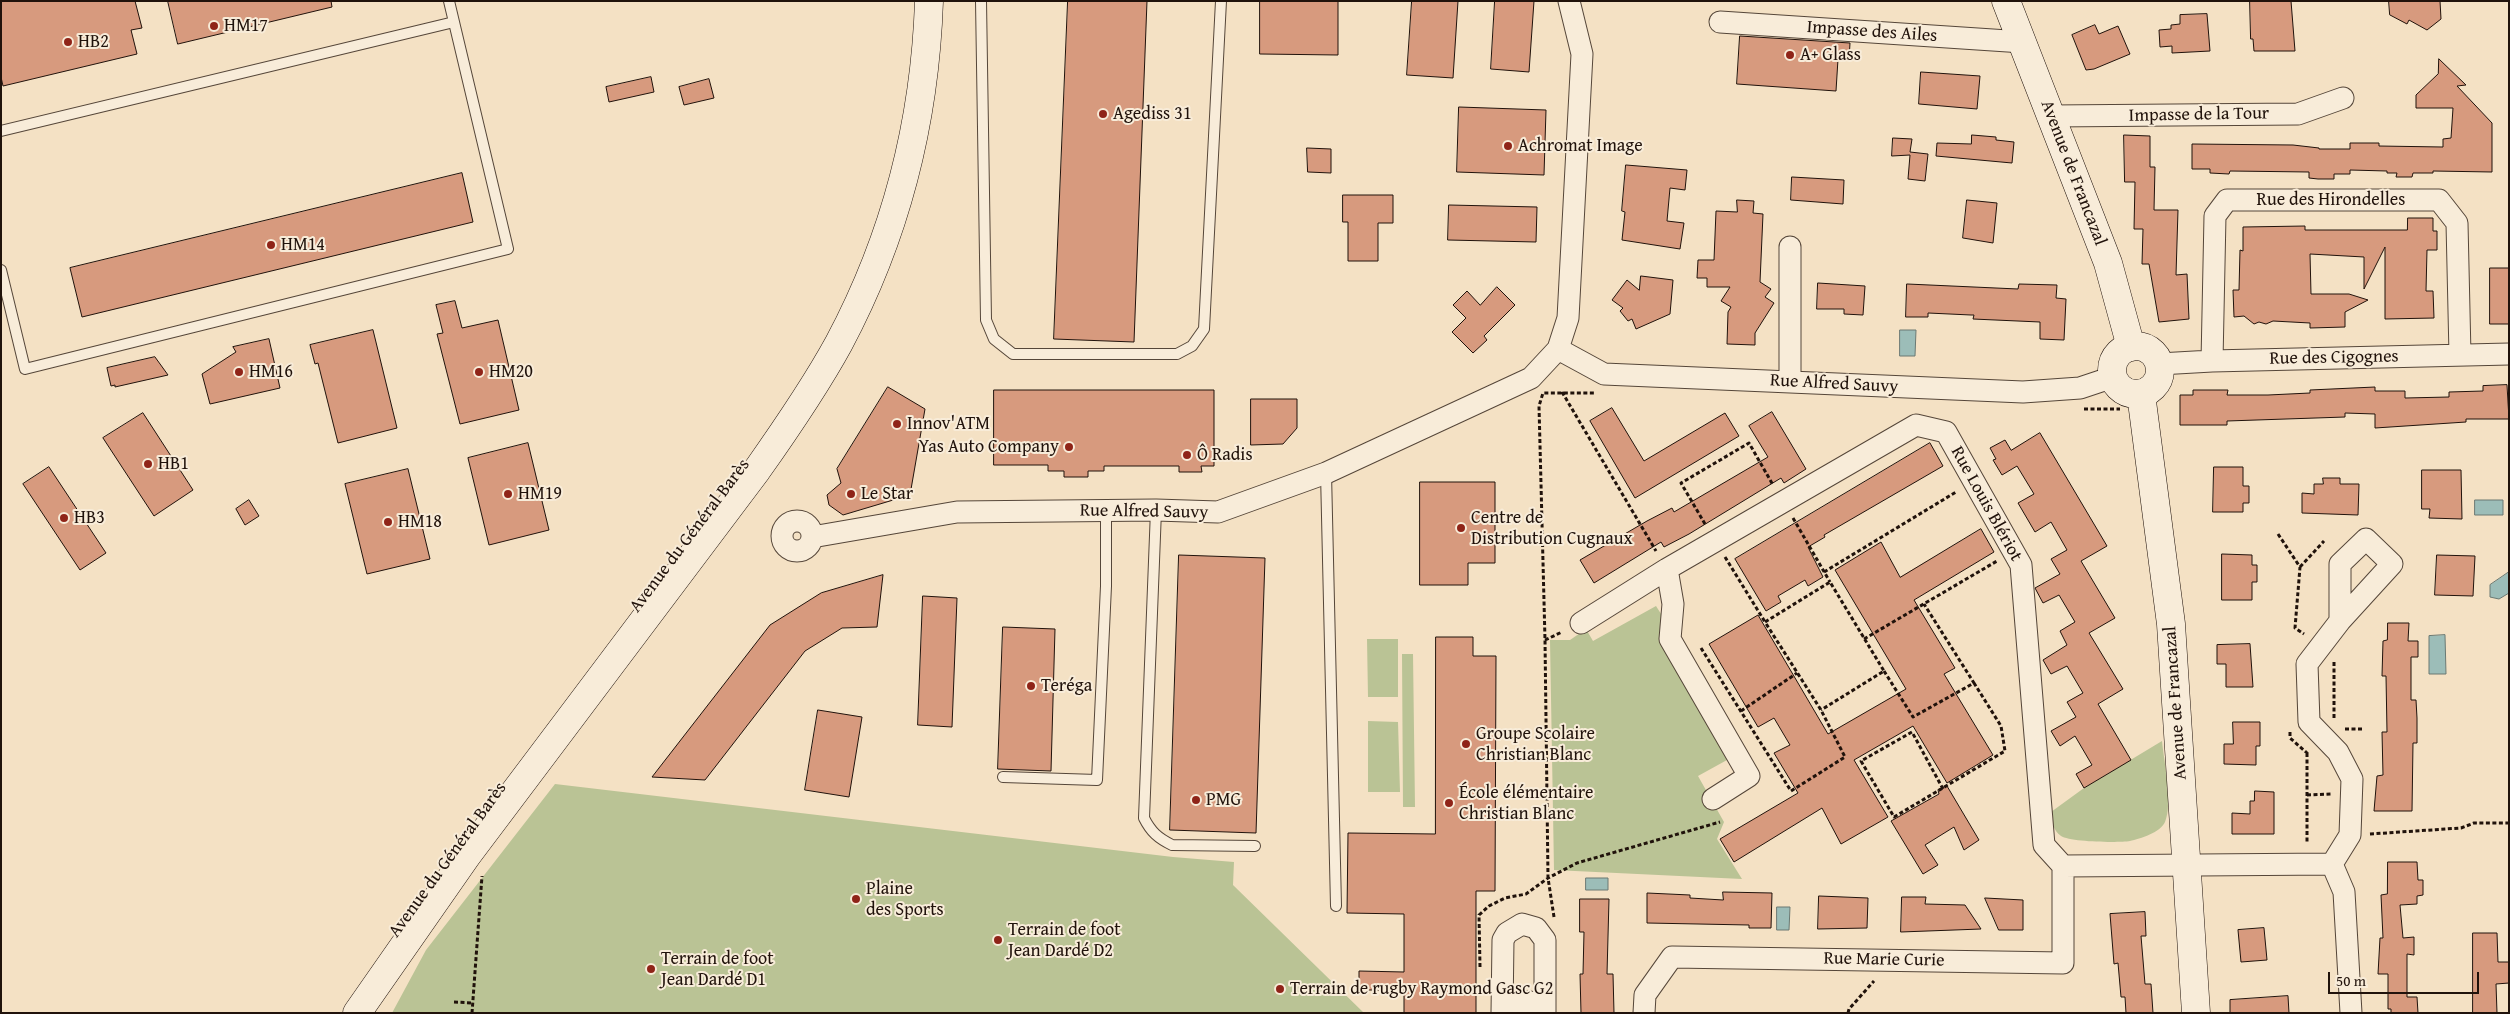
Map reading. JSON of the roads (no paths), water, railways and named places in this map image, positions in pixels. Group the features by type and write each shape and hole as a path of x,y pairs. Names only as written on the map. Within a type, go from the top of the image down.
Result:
{"main road":[{"name":"Avenue du Général Barès","path":"356,1013 468,854 757,470 804,402 840,342 873,273 901,192 914,140 921,96 928,42 930,1"},
{"name":"Avenue de Francazal","path":"2006,1 2108,263 2131,347"},
{"path":"2131,347 2147,349 2153,354 2159,364 2160,370 2156,383 2142,400 2122,389 2113,376 2113,366 2118,356 2131,347"},
{"name":"Avenue de Francazal","path":"2142,400 2171,624 2196,1013"}],"street":[{"name":"Rue Alfred Sauvy","path":"812,537 957,512 1156,510 1218,512 1326,473 1531,378 1558,349 1568,318 1582,54 1569,1"},
{"name":"Impasse des Ailes","path":"1720,22 2023,42"},
{"name":"Impasse de la Tour","path":"2051,116 2298,114 2343,98"},
{"name":"Rue des Hirondelles","path":"2212,360 2215,216 2227,200 2439,200 2457,223 2460,355"},
{"path":"1790,247 1790,382"},
{"name":"Rue Alfred Sauvy","path":"1558,349 1604,374 2023,392 2080,388 2113,376"},
{"name":"Rue des Cigognes","path":"2159,364 2212,360 2509,354"},
{"name":"Rue Louis Blériot","path":"1581,623 1667,569 1916,425 1946,432 2021,565 2044,845 2063,866"},
{"path":"1667,569 1673,604 1670,638 1749,776 1713,799"},
{"path":"2332,864 2350,835 2352,779 2329,733 2309,722 2307,664 2340,621"},
{"path":"2063,866 2332,864"},
{"path":"2332,864 2344,892 2351,1013"},
{"name":"Rue Marie Curie","path":"1644,1013 1645,994 1672,957 2063,963 2063,866"},
{"path":"1502,1013 1503,940 1507,933 1522,924 1536,928 1545,940 1545,1010"},
{"path":"1502,1013 1511,1005 1522,1001 1534,1002 1545,1010"}],"lane":[{"path":"1,270 25,369 508,249 449,1"},
{"path":"981,1 986,320 994,339 1014,354 1177,354 1192,346 1204,330 1220,1"},
{"path":"1,131 454,22"},
{"path":"1326,473 1336,906"},
{"path":"1156,510 1144,818 1151,831 1161,840 1172,844 1256,846"},
{"path":"1003,777 1097,780 1106,586 1106,511"}],"water":[{"path":"1900,330 1916,330 1915,356 1900,356"},
{"path":"2475,500 2503,500 2503,515 2475,515"},
{"path":"2509,572 2509,593 2499,599 2490,597 2490,585"},
{"path":"2445,635 2446,674 2429,674 2429,636"},
{"path":"1586,878 1608,878 1608,890 1586,890"},
{"path":"1777,907 1790,907 1789,930 1777,930"}],"place":[{"name":"HM17","path":"214,26"},
{"name":"HB2","path":"68,42"},
{"name":"A+ Glass","path":"1790,55"},
{"name":"Agediss 31","path":"1103,114"},
{"name":"Achromat Image","path":"1508,146"},
{"name":"HM14","path":"271,245"},
{"name":"HM16","path":"239,372"},
{"name":"HM20","path":"479,372"},
{"name":"Innov'ATM","path":"897,424"},
{"name":"Yas Auto Company","path":"1069,447"},
{"name":"Ô Radis","path":"1187,455"},
{"name":"HB1","path":"148,464"},
{"name":"HM19","path":"508,494"},
{"name":"Le Star","path":"851,494"},
{"name":"HB3","path":"64,518"},
{"name":"HM18","path":"388,522"},
{"name":"Centre de Distribution Cugnaux","path":"1461,528"},
{"name":"Teréga","path":"1031,686"},
{"name":"Groupe Scolaire Christian Blanc","path":"1466,744"},
{"name":"PMG","path":"1196,800"},
{"name":"École élémentaire Christian Blanc","path":"1449,803"},
{"name":"Plaine des Sports","path":"856,899"},
{"name":"Terrain de foot Jean Dardé D2","path":"998,940"},
{"name":"Terrain de foot Jean Dardé D1","path":"651,969"},
{"name":"Terrain de rugby Raymond Gasc G2","path":"1280,989"}]}
